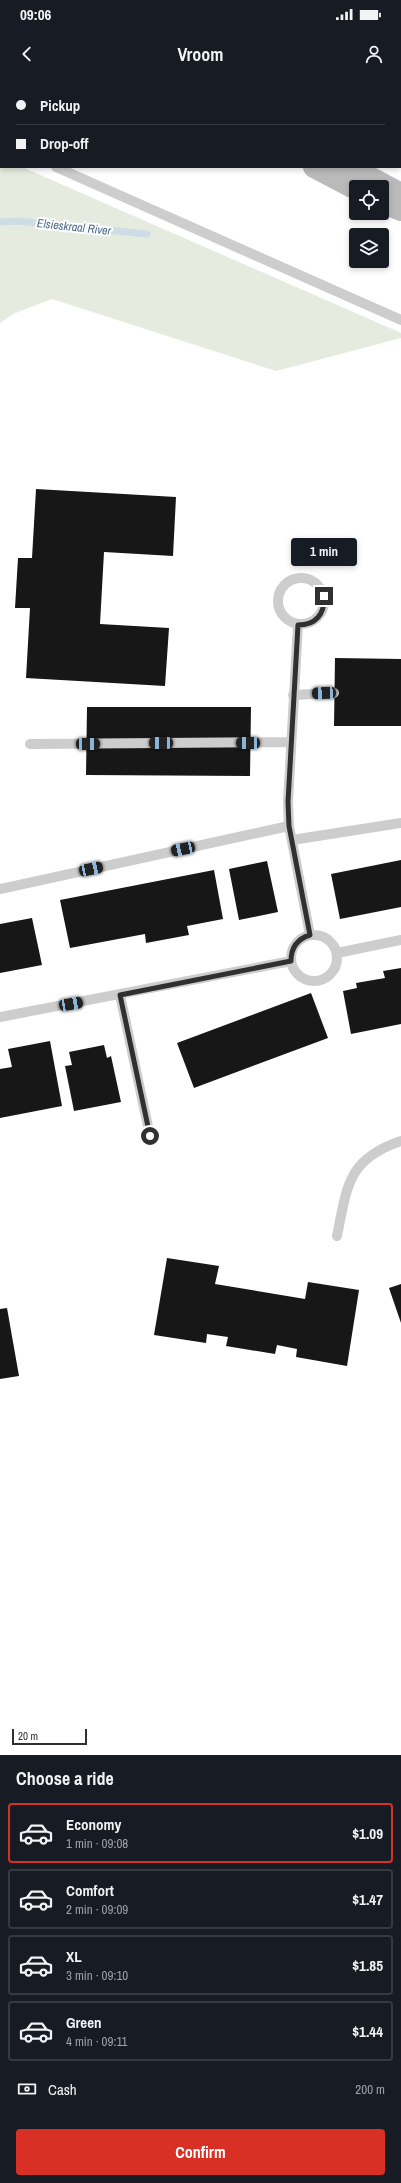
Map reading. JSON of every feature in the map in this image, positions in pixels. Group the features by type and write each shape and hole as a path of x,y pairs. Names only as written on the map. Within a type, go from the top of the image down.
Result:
{"main road":[{"path":"316,168 349,185"},
{"path":"353,168 401,194"},
{"path":"389,205 401,210"}],"lane":[{"path":"58,168 401,320"},
{"path":"304,578 317,584 322,589 324,604 323,611 312,622 298,625 290,622 280,611 278,597 280,591 290,581 304,578"},
{"path":"298,625 293,695 289,826 310,935"},
{"path":"293,695 334,693"},
{"path":"30,744 291,742"},
{"path":"292,840 401,823"},
{"path":"0,889 289,826"},
{"path":"310,935 324,936 330,940 337,952 338,960 332,974 318,981 303,979 293,968 291,961 294,947 303,937 310,935"},
{"path":"337,952 401,940"},
{"path":"0,1017 291,961"},
{"path":"120,995 150,1136"},
{"path":"337,1236 349,1182 356,1170 375,1152 401,1141"}],"shaded area":[{"path":"0,168 24,168 401,333 401,338 276,371 52,299 13,314 0,323"}],"building":[{"path":"36,489 176,497 173,556 104,552 100,624 169,628 165,686 26,678 30,608 15,608 18,558 32,558"},
{"path":"335,658 401,659 401,726 334,726"},
{"path":"87,707 251,707 250,776 86,775"},
{"path":"401,860 401,907 340,919 331,874"},
{"path":"267,861 278,912 239,920 229,869"},
{"path":"214,870 223,919 187,926 189,935 146,943 145,934 70,948 60,900"},
{"path":"32,918 42,965 0,973 0,924"},
{"path":"401,968 401,1024 351,1034 343,991 357,988 356,983 385,978 383,971"},
{"path":"311,993 328,1038 194,1088 177,1043"},
{"path":"50,1041 62,1106 0,1118 0,1069 12,1067 8,1049"},
{"path":"104,1045 107,1058 111,1056 121,1102 74,1111 65,1066 72,1065 69,1052"},
{"path":"167,1258 219,1266 215,1284 305,1299 308,1282 359,1290 347,1366 296,1357 297,1349 277,1345 275,1354 226,1346 228,1337 207,1334 206,1343 154,1335"},
{"path":"401,1284 401,1323 389,1288"},
{"path":"7,1308 19,1376 0,1379 0,1309"}],"waterway":[{"name":"Elsieskraal River","path":"0,222 18,221 147,234"}],"route":[{"path":"150,1136 120,995 291,961 291,954 294,947 303,937 310,935 289,826 288,802 298,625 305,625 318,617 323,611 324,596"}]}
